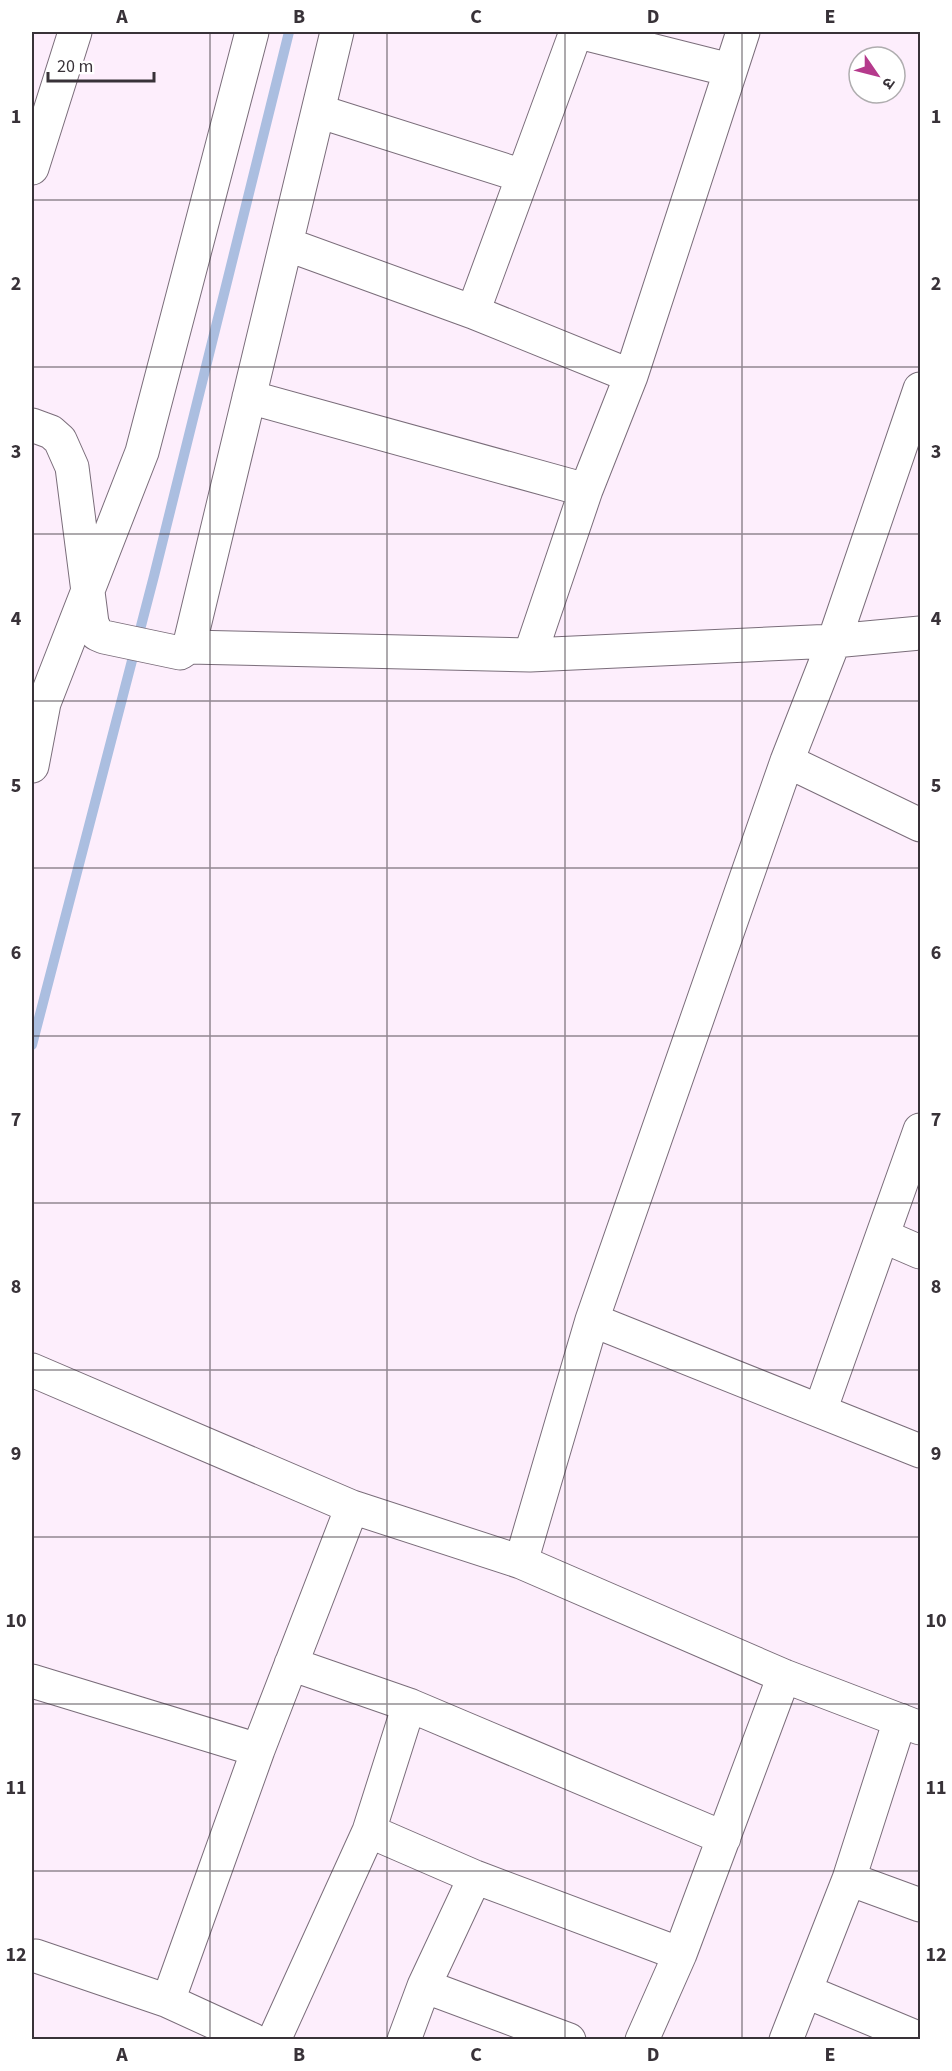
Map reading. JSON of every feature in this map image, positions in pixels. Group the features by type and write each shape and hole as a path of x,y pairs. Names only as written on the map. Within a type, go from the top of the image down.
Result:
{"street":[{"path":"32,168 75,32"},
{"path":"32,766 44,703 142,452 252,32"},
{"path":"184,650 249,398 337,32"},
{"path":"473,312 577,32 729,70"},
{"path":"530,655 586,490 631,376 743,32"},
{"path":"318,111 523,176"},
{"path":"286,244 473,312 631,376"},
{"path":"521,1562 592,1320 787,761 834,641 921,389"},
{"path":"249,398 586,490"},
{"path":"32,425 51,432 60,440 72,467 92,623 97,634 104,637 184,650 530,655 834,641 921,633"},
{"path":"787,761 921,825"},
{"path":"820,1411 921,1130"},
{"path":"883,1236 921,1252"},
{"path":"592,1320 921,1451"},
{"path":"32,1370 352,1507 521,1562 784,1676 910,1724 786,2040"},
{"path":"168,2001 258,1750 352,1507"},
{"path":"291,1664 409,1705 724,1838"},
{"path":"642,2040 680,1954 784,1676"},
{"path":"32,1681 258,1750"},
{"path":"274,2040 369,1831 409,1705"},
{"path":"369,1831 475,1877 680,1954"},
{"path":"404,2040 424,1986 475,1877"},
{"path":"849,1879 921,1905"},
{"path":"36,1956 168,2001 253,2040"},
{"path":"424,1986 569,2040"},
{"path":"805,1991 914,2038"}],"waterway":[{"path":"32,1045 154,576 289,32"}]}
